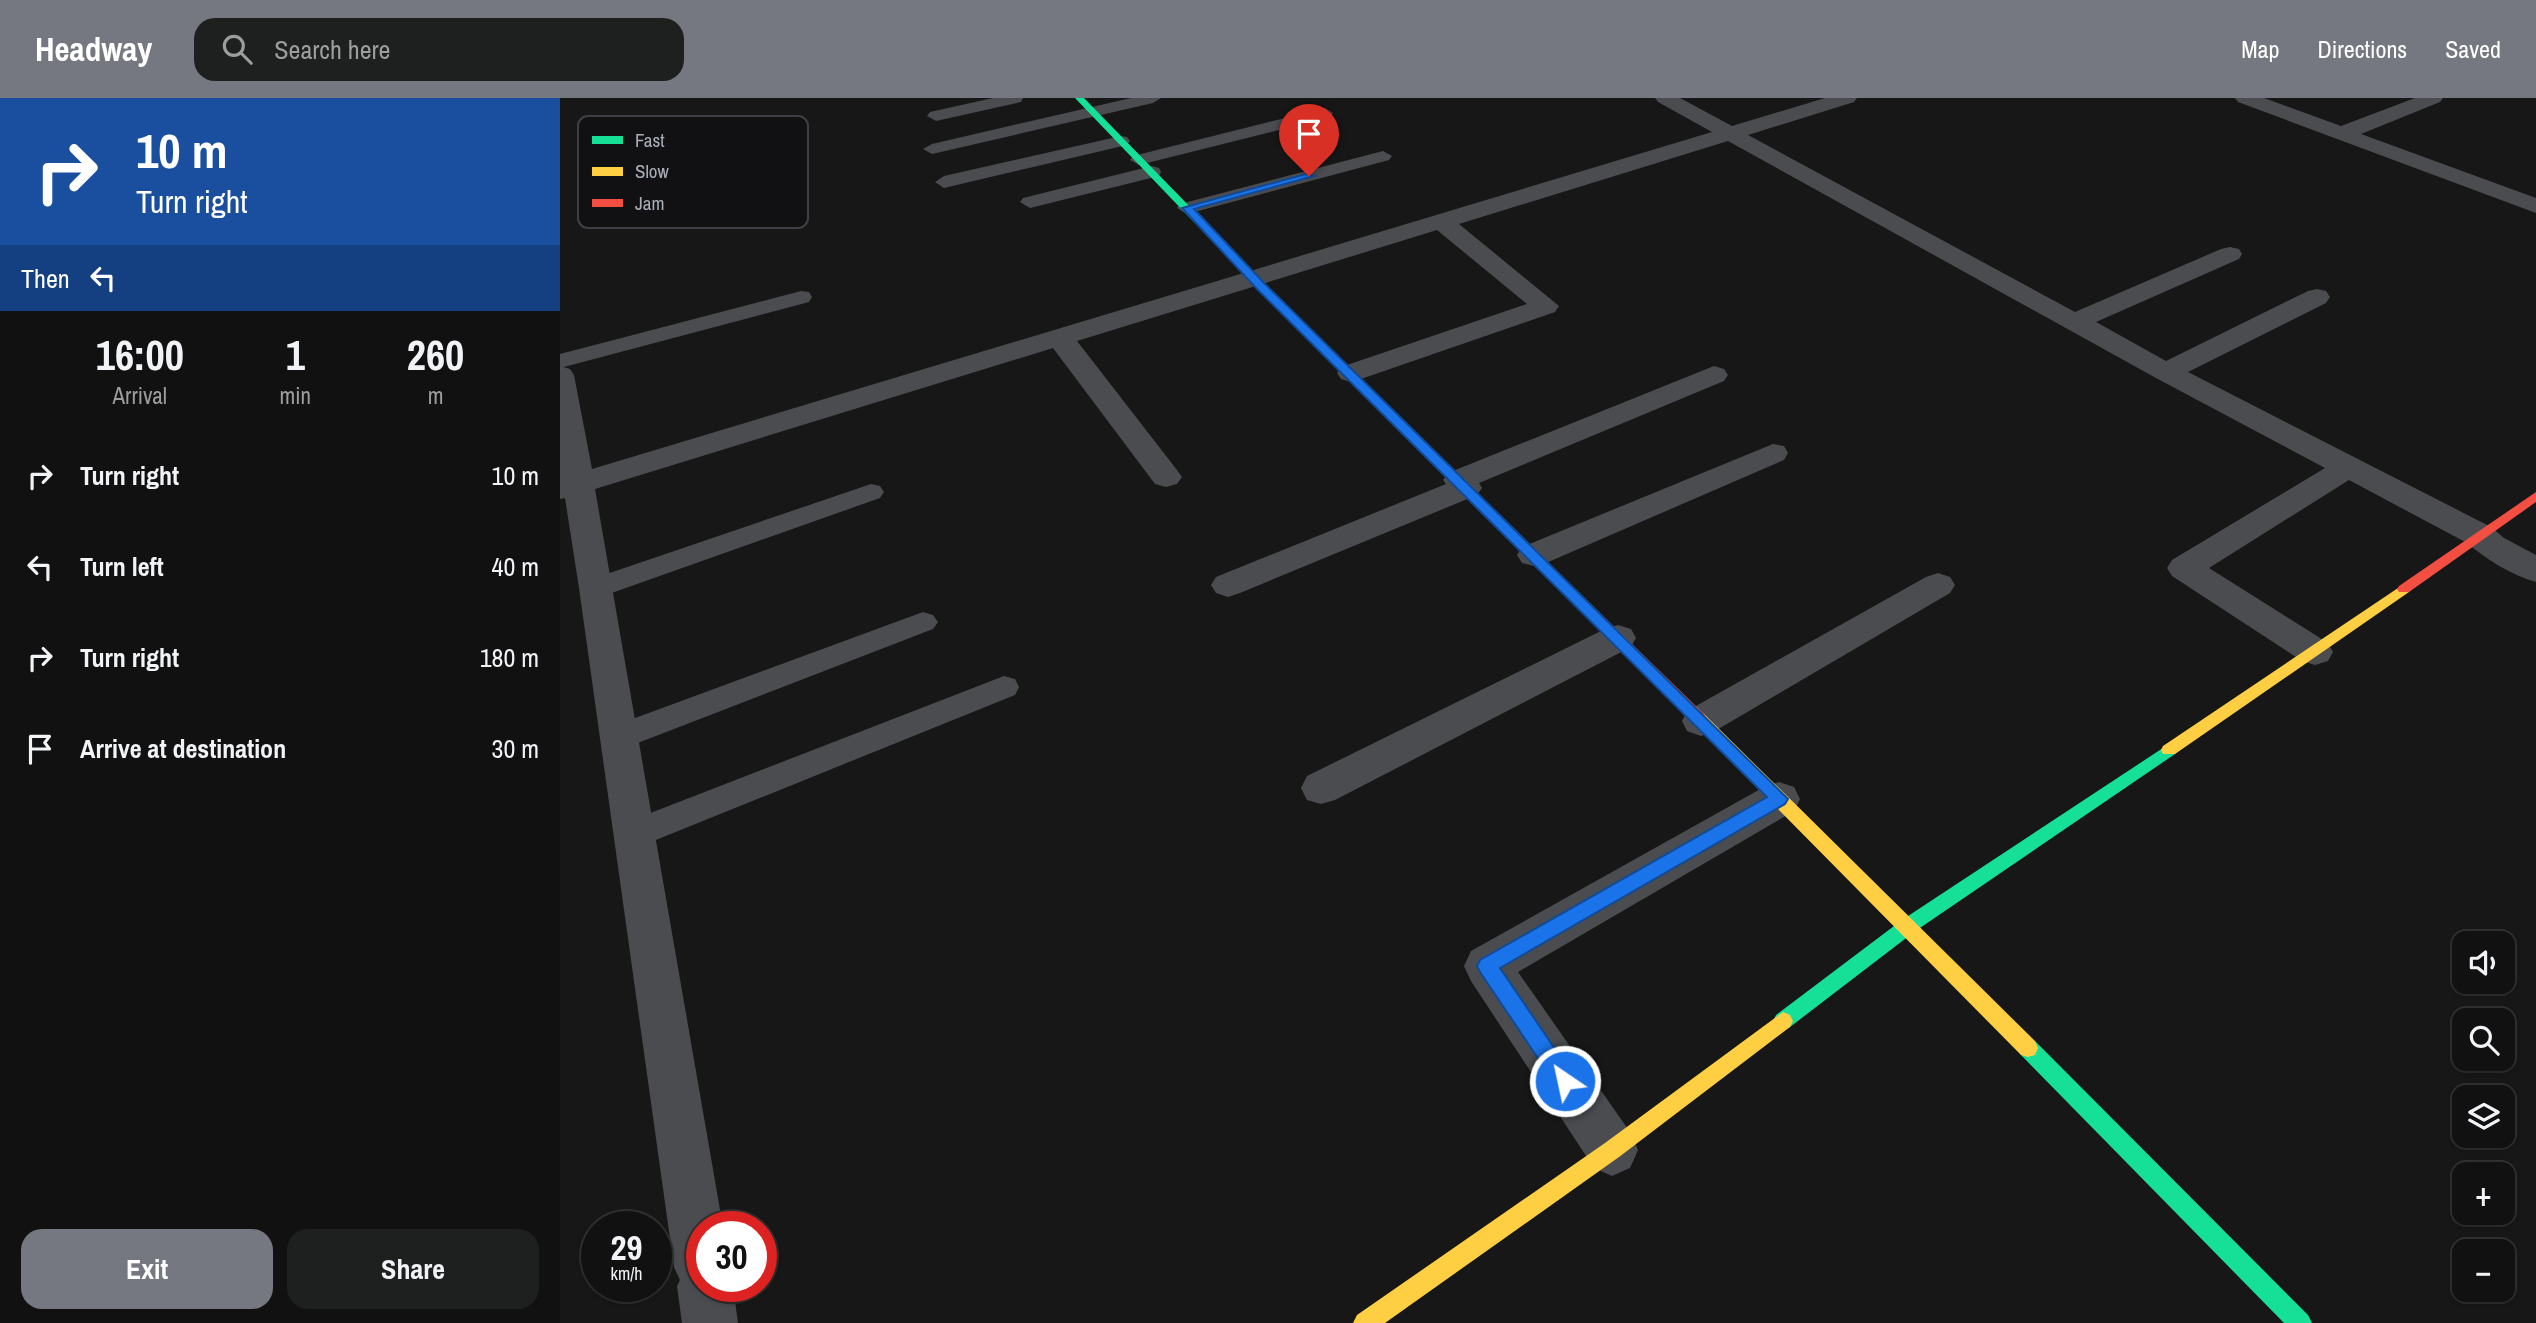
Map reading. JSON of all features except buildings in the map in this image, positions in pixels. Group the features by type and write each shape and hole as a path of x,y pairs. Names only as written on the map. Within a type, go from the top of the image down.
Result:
{"street":[{"path":"1079,98 1252,277 1908,926 2300,1323"},
{"path":"1664,98 2166,372 2479,535 2492,546 2536,570"},
{"path":"570,486 1847,98"},
{"path":"2245,98 2536,206"},
{"path":"2269,107 2292,98"},
{"path":"2342,134 2432,98"},
{"path":"2503,194 2536,178"},
{"path":"1351,373 1546,306 1439,220"},
{"path":"2074,322 2230,254"},
{"path":"2166,372 2317,297"},
{"path":"1060,338 1166,477"},
{"path":"560,375 570,486 596,589 693,1211"},
{"path":"1228,585 1714,375"},
{"path":"1534,555 1773,453"},
{"path":"2315,652 2184,568 2349,467"},
{"path":"1365,1323 1612,1150 1908,926 2315,652 2536,496"},
{"path":"1701,721 1938,585"},
{"path":"1321,788 1618,638"},
{"path":"1612,1150 1487,966 1779,799"},
{"path":"707,1302 710,1323"}],"lane":[{"path":"936,116 1016,98"},
{"path":"932,149 1153,98"},
{"path":"1030,202 1325,113"},
{"path":"944,182 1121,141"},
{"path":"1187,208 1383,156"},
{"path":"560,360 801,297"},
{"path":"596,589 871,492"},
{"path":"619,737 923,622"},
{"path":"634,834 1004,687"}],"traffic: fast":[{"path":"1079,98 1263,288"},
{"path":"1783,1021 1908,926 2169,750"},
{"path":"2028,1048 2300,1323"}],"traffic: slow":[{"path":"2169,750 2404,589"},
{"path":"1698,718 2028,1048"},
{"path":"1365,1323 1612,1150 1783,1021"}],"traffic: jam":[{"path":"1263,288 1698,718"},
{"path":"2404,589 2536,496"}],"route":[{"path":"1309,176 1187,208 1261,286 1779,799 1487,966 1565,1081"}]}
